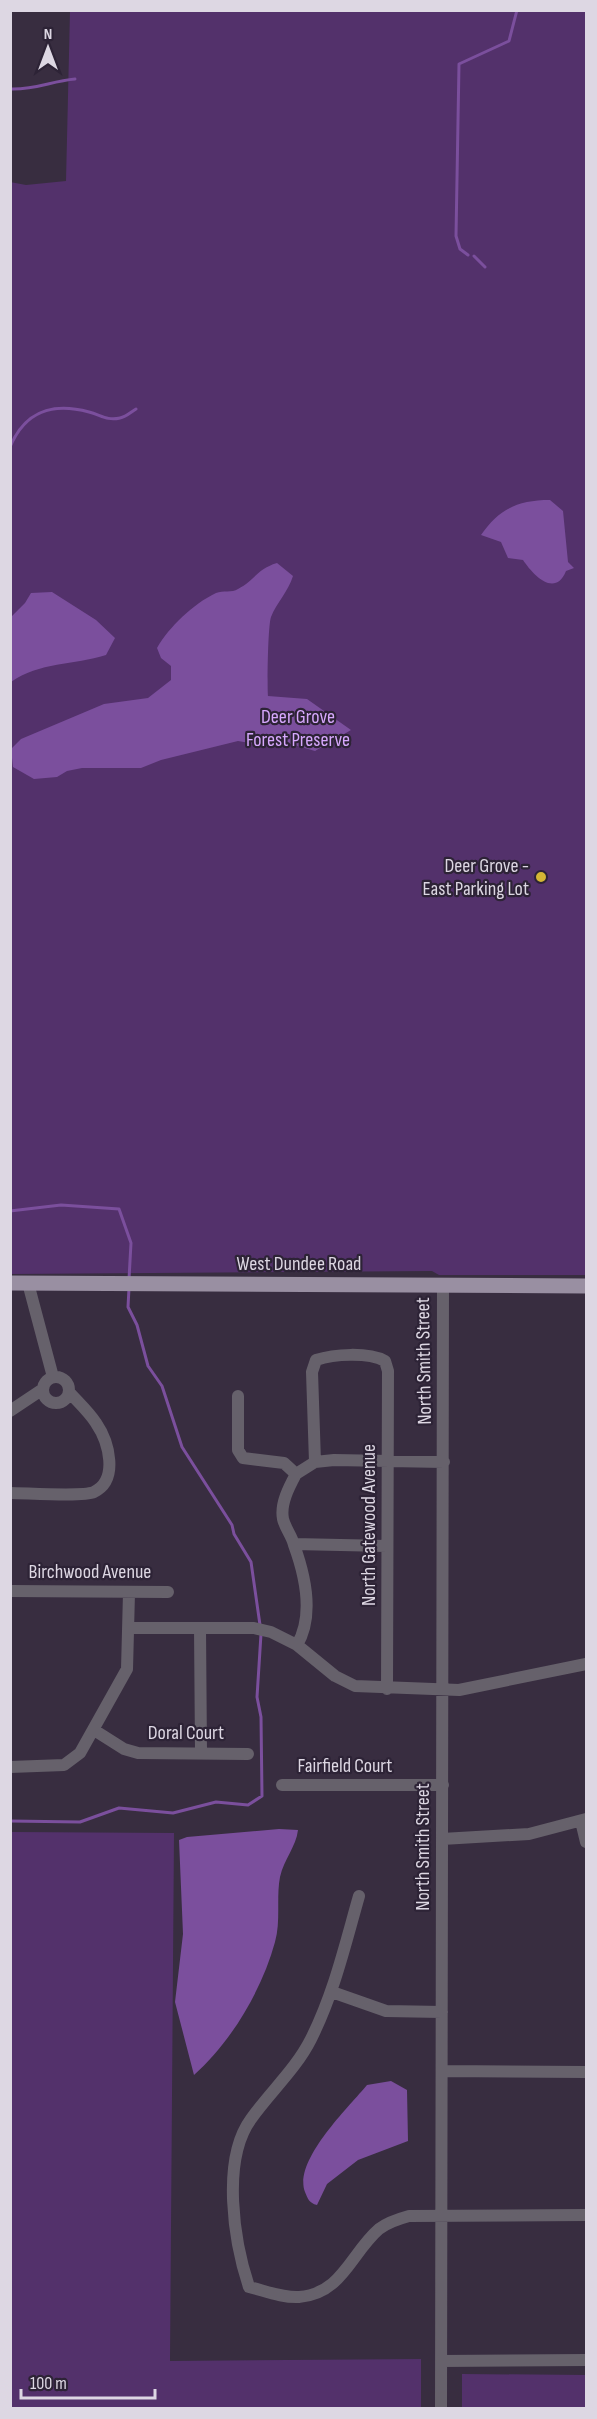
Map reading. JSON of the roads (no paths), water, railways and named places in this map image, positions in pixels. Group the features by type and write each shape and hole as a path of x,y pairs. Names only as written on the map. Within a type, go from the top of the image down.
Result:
{"main road":[{"name":"West Dundee Road","path":"10,1283 586,1286"}],"street":[{"path":"28,1283 53,1377"},
{"name":"North Smith Street","path":"441,2409 443,1286"},
{"name":"North Gatewood Avenue","path":"315,1462 312,1372 316,1360 326,1357 376,1356 385,1361 388,1371 389,1463 387,1689"},
{"path":"10,1493 92,1493 105,1484 110,1470 104,1436 69,1392 65,1381 53,1377 46,1381 43,1389 45,1398 57,1403 64,1400 69,1392"},
{"path":"10,1411 43,1389"},
{"path":"238,1396 238,1450 243,1458 285,1463 296,1474"},
{"path":"297,1645 304,1632 306,1611 304,1581 294,1544 282,1518 285,1495 296,1474 315,1462 444,1462"},
{"path":"294,1544 387,1546"},
{"name":"Birchwood Avenue","path":"10,1592 168,1592"},
{"path":"10,1767 64,1765 80,1753 124,1675 129,1593"},
{"path":"128,1628 254,1628 271,1632 297,1645 335,1676 355,1686 387,1689 468,1688 586,1664"},
{"path":"200,1628 201,1752"},
{"name":"Doral Court","path":"94,1730 124,1749 138,1753 248,1754"},
{"name":"Fairfield Court","path":"282,1785 443,1785"},
{"path":"442,1839 518,1835 584,1820 586,1842"},
{"path":"359,1896 332,1992 310,2041 286,2076 251,2119 238,2149 234,2235 249,2287 299,2297 321,2291 339,2280 377,2231 389,2223 409,2216 586,2215"},
{"path":"332,1992 386,2012 442,2013"},
{"path":"442,2071 586,2072"},
{"path":"441,2361 586,2360"}],"waterway":[{"path":"468,255 460,249 456,236 459,64 509,41 517,10"},
{"path":"10,89 75,79"},
{"path":"474,256 485,267"},
{"path":"10,447 23,425 41,412 63,408 76,409 115,419 124,417 136,409"},
{"path":"10,1211 61,1205 119,1209 131,1243 129,1279"},
{"path":"129,1288 128,1307 137,1325 148,1366 162,1386 182,1447 232,1525 234,1534 251,1562 260,1625"},
{"path":"10,1821 80,1822 119,1808 173,1813 216,1802 248,1805 262,1796 261,1717 257,1697 261,1634"}],"place":[{"name":"Deer Grove - East Parking Lot","path":"541,877"}],"park label":[{"name":"Deer Grove Forest Preserve","path":"298,728"}]}
